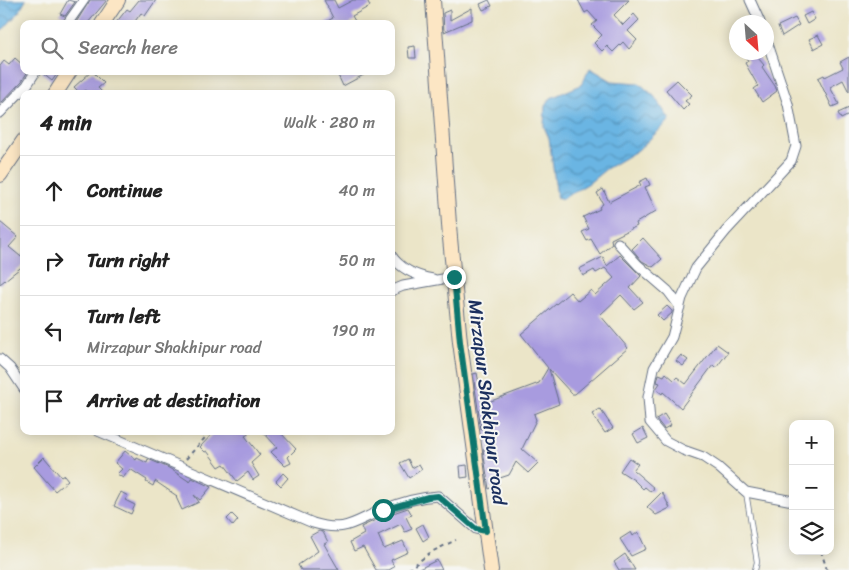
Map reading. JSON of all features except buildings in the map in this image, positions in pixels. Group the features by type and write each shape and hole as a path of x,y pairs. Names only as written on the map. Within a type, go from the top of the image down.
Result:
{"main road":[{"path":"105,20 118,0"},
{"name":"Mirzapur Shakhipur road","path":"433,0 460,342 492,570"},
{"path":"57,90 67,75"},
{"path":"0,175 20,146"}],"street":[{"path":"70,20 84,0"},
{"path":"750,0 757,15"},
{"path":"773,60 788,104 796,146 791,161 726,231 696,268 682,298 672,337 654,368 648,397 650,422 666,441 683,450 703,457 718,467 746,492 789,500"},
{"path":"22,90 33,75"},
{"path":"0,113 20,92"},
{"path":"618,243 638,265 668,292 680,308"},
{"path":"395,259 406,270 421,277 439,280"},
{"path":"395,289 403,286 454,277"},
{"path":"0,359 10,368 20,383"},
{"path":"108,435 328,528 348,526 383,510 438,496 476,529 486,531"}],"lane":[{"path":"746,492 758,562 755,570"}],"path":[{"path":"180,465 207,435"},
{"path":"408,570 431,552 456,540"},
{"path":"822,555 827,570"}],"water":[{"path":"0,0 26,0 19,12 0,33"},
{"path":"590,68 612,81 639,83 654,96 670,120 638,150 562,199 557,197 549,138 544,127 545,106 551,98 581,85"}],"route":[{"path":"383,510 438,496 476,529 486,531 460,342 454,277"}]}
